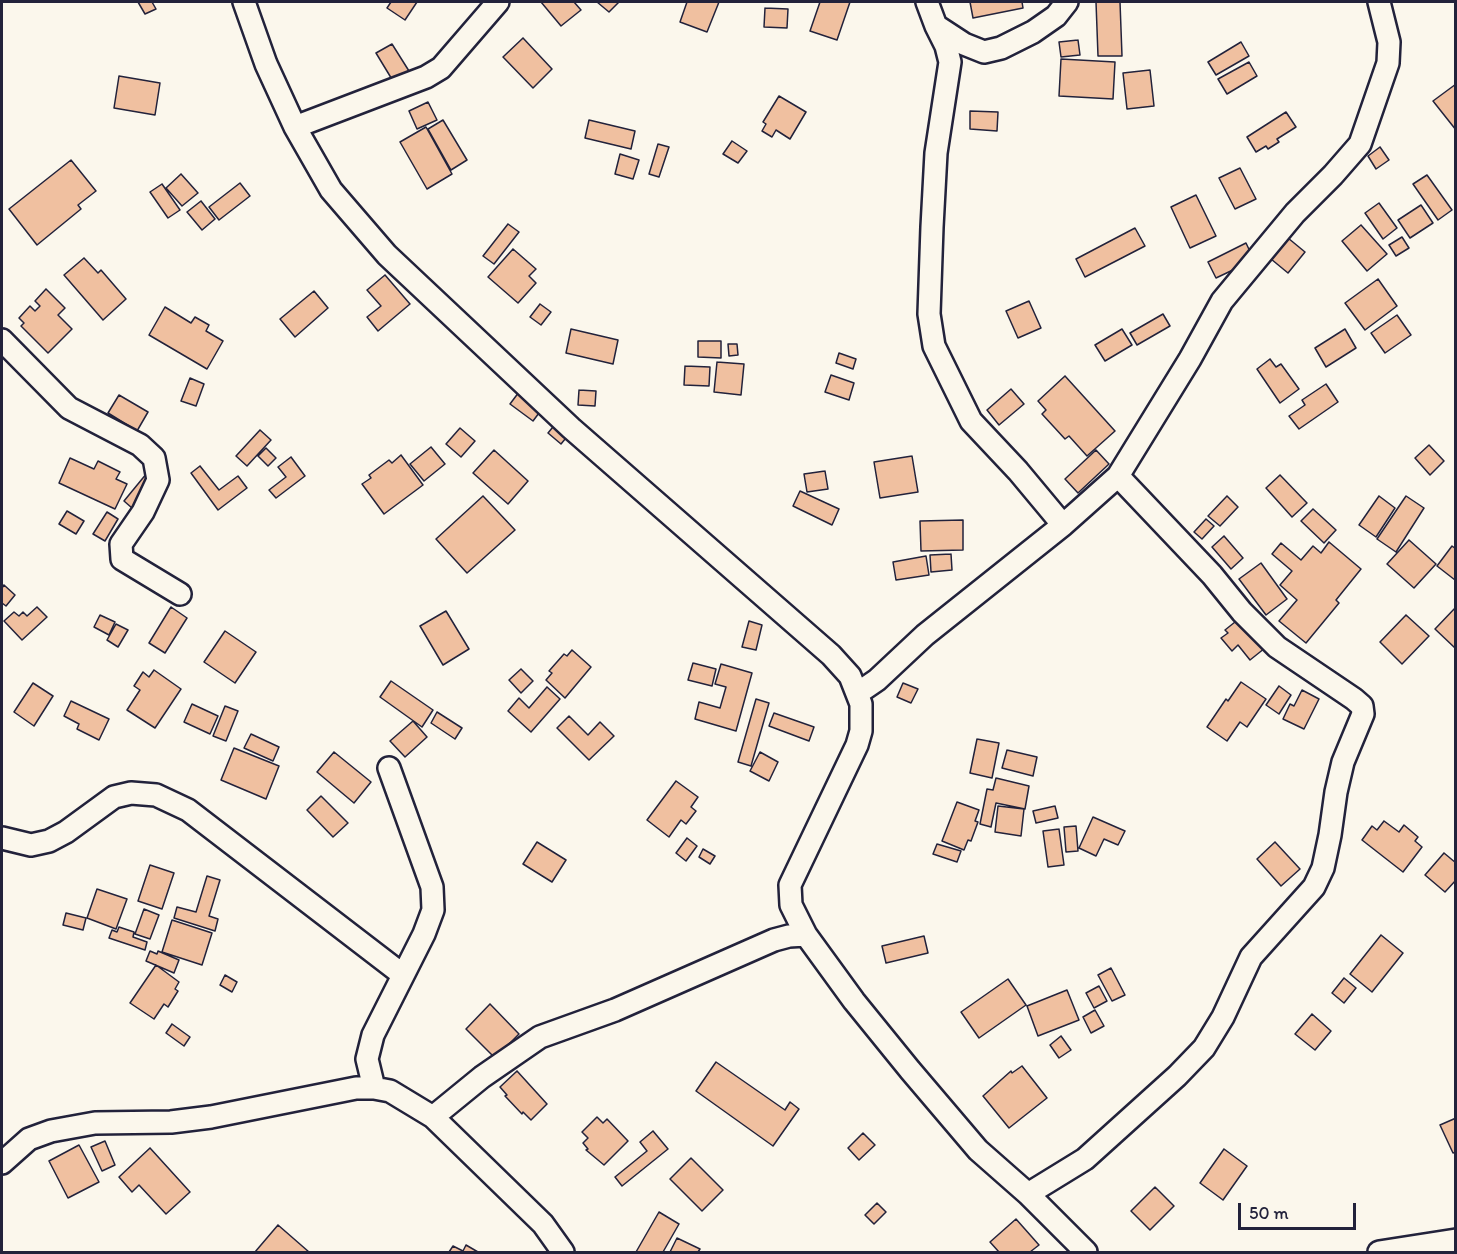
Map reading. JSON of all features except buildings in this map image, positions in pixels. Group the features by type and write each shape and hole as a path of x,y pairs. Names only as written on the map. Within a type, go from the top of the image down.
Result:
{"street":[{"path":"244,2 266,64 295,127 331,190 387,255 571,428 831,655 850,676 858,693 862,718 857,745 790,885 791,905 806,935 854,1001 978,1150 1028,1194 1086,1252"},
{"path":"295,127 426,78 441,68 498,2"},
{"path":"927,2 946,46 950,62 936,153 929,314 934,346 971,421 1018,471 1063,525"},
{"path":"936,26 964,44 984,52 1002,48 1033,32 1056,16 1067,2"},
{"path":"858,693 877,680 925,635 1063,525 1118,476 1190,360 1222,301 1295,213 1360,144 1388,63 1389,42 1379,2"},
{"path":"2,340 69,408 140,445 154,458 158,480 143,512 121,544 122,560 180,594"},
{"path":"1028,1194 1085,1159 1177,1076 1204,1048 1223,1017 1251,957 1314,887 1323,868 1343,762 1363,714 1362,706 1354,699 1277,647 1118,476"},
{"path":"374,1088 367,1059 373,1035 424,934 433,910 432,888 389,768"},
{"path":"2,838 31,845 49,840 66,832 114,796 131,793 156,795 188,810 403,975"},
{"path":"433,1117 482,1077 540,1037 615,1010 774,940 806,935"},
{"path":"2,1163 29,1139 51,1131 95,1124 171,1122 211,1117 356,1088 374,1088 390,1091 433,1117 543,1224 564,1252"},
{"path":"1379,1252 1455,1240"}]}
